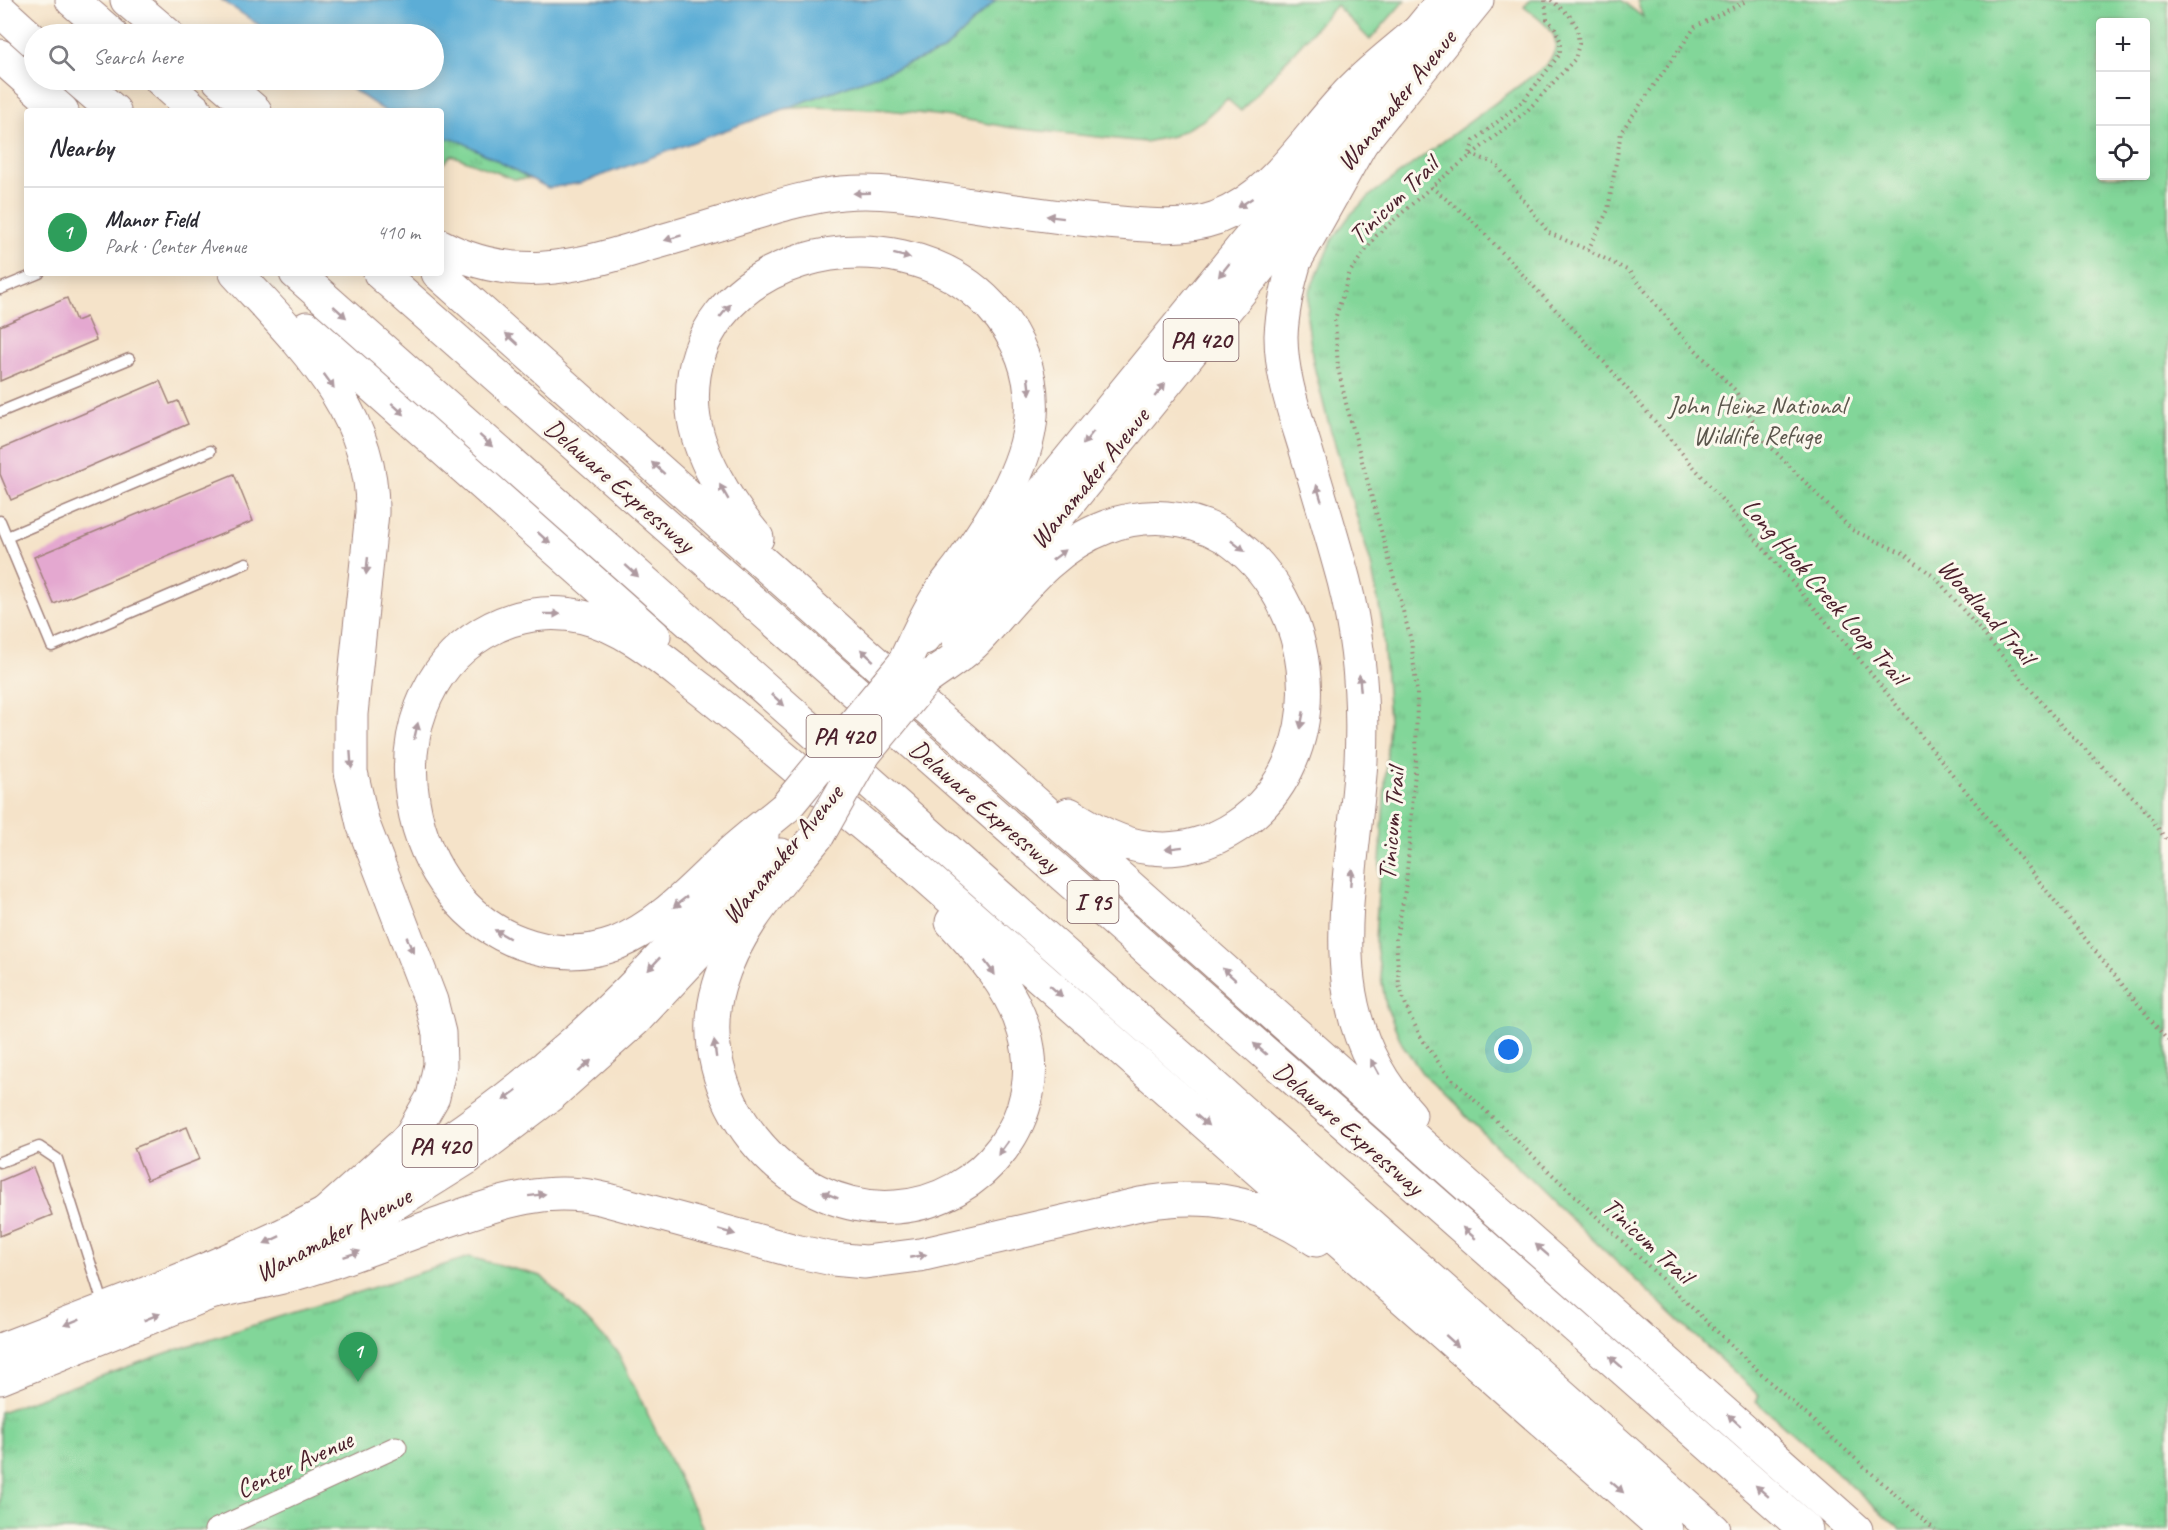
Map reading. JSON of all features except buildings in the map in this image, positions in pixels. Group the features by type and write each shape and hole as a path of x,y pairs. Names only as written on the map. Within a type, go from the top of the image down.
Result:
{"main road":[{"path":"72,0 100,24"},
{"path":"127,0 155,24"},
{"name":"Wanamaker Avenue","path":"0,1378 215,1292 316,1248 376,1215 467,1158 554,1093 610,1044 710,941 804,822 914,673 1444,0"},
{"name":"Wanamaker Avenue","path":"0,1350 232,1258 326,1213 389,1178 451,1138 514,1091 591,1027 640,980 713,898 804,822 864,754 914,673 1361,143 1477,0"},
{"path":"0,10 24,32"},
{"path":"444,247 470,259 500,267 559,268 607,257 792,202 858,193 907,195 1088,221 1169,226 1205,222 1235,209 1262,191 1282,171 1345,96 1420,30"},
{"path":"0,56 24,77"},
{"path":"38,90 59,108"},
{"path":"90,90 111,108"},
{"path":"172,90 193,108"},
{"path":"231,90 252,108"},
{"path":"1361,143 1295,261 1285,302 1281,337 1283,366 1288,388 1345,584 1357,657 1362,726 1345,939 1348,990 1360,1035 1378,1073 1390,1091 1435,1141 1475,1177 1509,1222"},
{"path":"827,618 753,533 719,482 706,458 695,427 694,377 704,344 720,315 742,293 762,279 799,261 816,256 852,251 892,253 931,265 967,284 984,298 1000,316 1019,346 1027,371 1031,396 1028,432 1018,466 983,532 936,599 914,673"},
{"path":"239,276 289,330 330,383 355,425 367,459 373,495 351,714 351,772 363,824 424,980 439,1033 438,1081 433,1097 420,1122 401,1146 326,1213"},
{"path":"247,276 679,658 748,727"},
{"name":"I 95","path":"299,276 1714,1530"},
{"name":"Delaware Expressway","path":"383,276 1806,1530"},
{"path":"441,276 1856,1530"},
{"path":"914,673 977,641 1029,580 1068,548 1108,526 1150,518 1182,519 1200,524 1236,544 1267,575 1278,592 1296,631 1302,652 1305,690 1301,728 1289,764 1274,792 1253,814 1229,831 1204,842 1162,849 1117,840 1068,813 961,737"},
{"path":"804,822 726,858 687,896 647,926 612,945 573,952 549,951 524,945 500,933 476,916 455,896 438,872 424,846 415,818 410,785 411,753 418,719 428,694 443,669 468,642 489,629 515,619 543,614 582,617 614,629 649,649 748,727 868,830 913,865 1666,1530"},
{"path":"804,822 725,968 714,1014 713,1030 718,1065 728,1096 742,1124 761,1148 785,1170 812,1187 841,1200 869,1206 901,1207 921,1204 950,1193 978,1175 1001,1152 1015,1129 1024,1105 1029,1080 1029,1053 1015,1006 991,969 964,935 911,881 868,830"},
{"path":"215,1292 304,1271 490,1206 540,1194 587,1195 795,1251 833,1259 865,1262 920,1256 1140,1204 1192,1198 1245,1205 1294,1225 1408,1302"}],"street":[{"name":"Center Avenue","path":"215,1530 396,1447"}],"lane":[{"path":"0,289 32,276"},
{"path":"0,412 129,359"},
{"path":"7,537 210,451"},
{"path":"0,521 52,646 246,563"},
{"path":"0,1162 39,1147 57,1159 105,1309"}],"path":[{"name":"Tinicum Trail","path":"1545,0 1547,19 1555,28 1560,40 1560,54 1524,100 1474,141 1470,154 1376,236 1350,272 1335,319 1338,368 1411,640 1417,693 1416,759 1406,885 1396,939 1399,985 1409,1014 1422,1039 1447,1074 1771,1383 1935,1530"},
{"path":"1470,154 1527,110 1575,59 1579,44 1577,27 1569,15 1551,0"},
{"path":"1588,250 1608,210 1621,132 1695,27 1748,0"},
{"name":"Woodland Trail","path":"1470,154 1496,164 1549,233 1629,271 1678,332 1735,390 1765,441 1852,530 1903,554 1936,578 2060,724 2142,806 2168,842"},
{"name":"Long Hook Creek Loop Trail","path":"1431,187 1471,219 1605,363 1856,655 2168,1041"}],"green space":[{"path":"260,0 1405,0 1370,40 1336,5 1241,111 1227,99 1202,121 1173,136 1145,142 1013,128 945,116 877,109 813,107 761,110 564,177 514,179 451,155 444,163 444,108 440,108 436,90 444,90 444,24 383,24"},
{"name":"John Heinz National Wildlife Refuge","path":"1530,0 1621,0 1643,17 1637,0 2168,0 2168,1530 1901,1530 1756,1401 1759,1396 1554,1203 1422,1073 1402,1044 1386,1006 1375,940 1389,721 1382,621 1371,564 1326,414 1313,362 1307,317 1309,292 1332,240 1350,215 1372,194 1544,67 1552,57 1555,40 1540,20 1524,7"},
{"path":"469,1257 541,1276 617,1351 704,1530 0,1530 0,1412 169,1352"}],"water":[{"path":"222,0 996,0 943,51 581,183 548,188 460,141 444,138 444,108 380,108 353,90 444,90 444,24 257,24"}],"place":[{"name":"Manor Field","path":"358,1382"}]}
